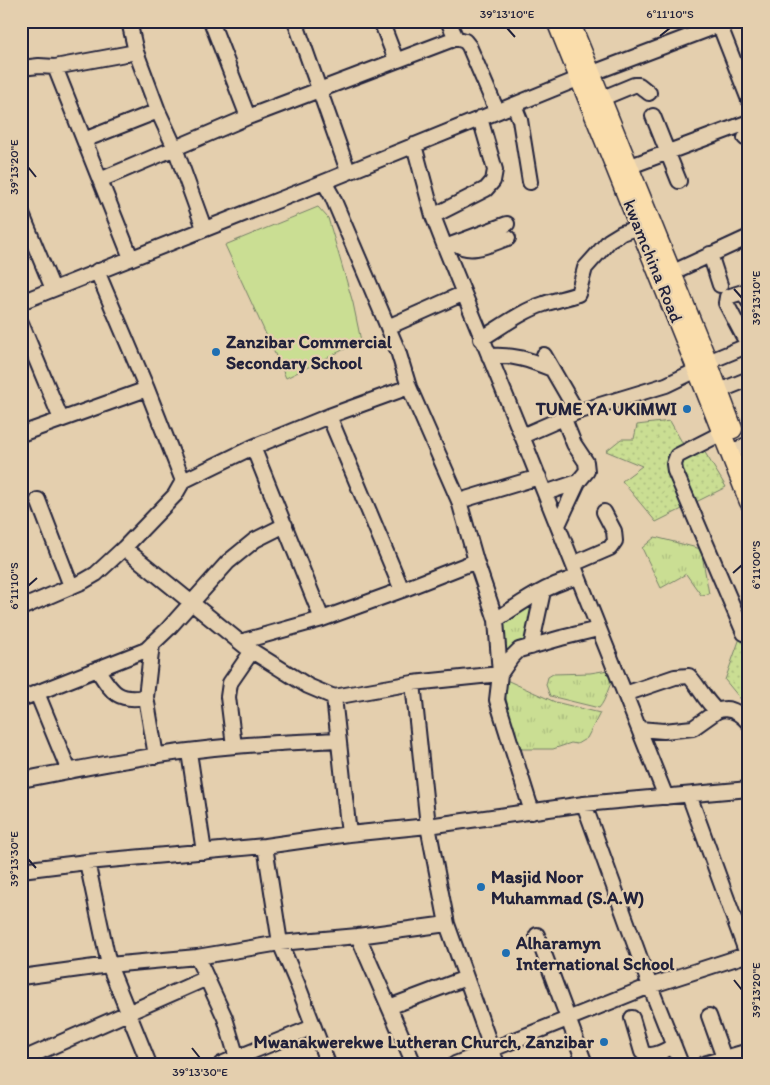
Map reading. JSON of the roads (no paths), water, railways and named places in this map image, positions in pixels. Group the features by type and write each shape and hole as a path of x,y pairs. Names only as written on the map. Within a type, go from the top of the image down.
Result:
{"main road":[{"name":"kwamchina Road","path":"567,22 584,77 639,227 662,263"},
{"name":"kwamchina Road","path":"584,77 600,99 628,167 662,263 703,366 722,433 749,502"},
{"name":"kwamchina Road","path":"703,366 719,391 744,446 749,471"}],"street":[{"path":"129,21 136,52 158,112 175,148 204,228"},
{"path":"211,21 248,117"},
{"path":"295,21 348,171"},
{"path":"381,21 396,60"},
{"path":"448,21 456,38"},
{"path":"21,302 723,22 749,100"},
{"path":"100,180 248,117 456,38 465,41 470,46 497,111"},
{"path":"21,68 55,67 136,52"},
{"path":"55,67 131,258"},
{"path":"600,99 634,85 639,85 649,93"},
{"path":"514,105 520,120 530,182"},
{"path":"84,140 158,112"},
{"path":"653,116 679,181"},
{"path":"433,216 486,189 493,181 495,170 480,118"},
{"path":"628,167 749,122"},
{"path":"414,145 433,216 451,246 462,294 539,477 666,797"},
{"path":"324,182 332,196 388,327 409,387 460,501 476,561 496,620 500,674 497,700 532,812"},
{"path":"21,212 53,288"},
{"path":"481,338 525,312 578,294 585,268 609,241 622,233 639,227"},
{"path":"451,246 471,250 508,231"},
{"path":"662,263 710,254 749,237"},
{"path":"710,254 720,284"},
{"path":"97,271 147,388 183,481"},
{"path":"522,436 577,412 641,391 666,385 748,345 743,324 726,303 726,299 743,292 749,302"},
{"path":"388,327 462,294"},
{"path":"21,323 62,419"},
{"path":"488,356 505,355 530,360 552,369"},
{"path":"544,355 577,412"},
{"path":"719,391 749,379"},
{"path":"21,608 96,574 175,495 183,481 253,447 409,387"},
{"path":"22,432 147,388"},
{"path":"330,416 402,590"},
{"path":"558,526 578,482 587,470 586,462 574,444 564,419"},
{"path":"722,433 677,456 674,464 675,471 744,633 749,634"},
{"path":"253,447 322,619"},
{"path":"460,501 539,477"},
{"path":"545,493 578,482"},
{"path":"38,500 71,586"},
{"path":"496,620 519,603 566,580 576,570 610,548 615,541 614,531 604,512"},
{"path":"21,699 146,650 168,630 228,562 255,540 285,525"},
{"path":"124,548 252,651 308,686 334,697 413,683 500,674 519,650 598,629"},
{"path":"240,642 322,619 476,561"},
{"path":"531,647 543,591"},
{"path":"152,644 146,697 156,756"},
{"path":"234,746 228,696 230,683 252,651"},
{"path":"97,669 112,690 120,696 131,699 146,697"},
{"path":"625,694 675,677 689,676 696,683 707,702 717,711"},
{"path":"413,683 428,826 447,924 497,1064"},
{"path":"37,693 69,771"},
{"path":"334,697 349,834"},
{"path":"639,729 664,731 693,728 721,709 736,712 749,723"},
{"path":"21,780 112,762 234,746 338,740"},
{"path":"189,752 204,852"},
{"path":"21,870 87,862 265,846 584,804 749,789"},
{"path":"455,1064 650,986 748,954 689,795"},
{"path":"584,804 650,986 681,1064"},
{"path":"265,846 280,943 328,1064"},
{"path":"87,862 109,965 149,1064"},
{"path":"21,977 109,965 197,957 280,943 358,936 447,924"},
{"path":"537,935 585,1064"},
{"path":"358,936 414,1064"},
{"path":"197,957 225,1018 237,1058"},
{"path":"21,1060 128,1011 208,978"},
{"path":"389,1007 466,978"},
{"path":"709,1016 724,1058"},
{"path":"632,1018 642,1052 645,1055 651,1056 674,1046"},
{"path":"221,1064 313,1027"},
{"path":"704,1064 749,1051"}],"place":[{"name":"Zanzibar Commercial Secondary School","path":"216,352"},
{"name":"TUME YA UKIMWI","path":"687,409"},
{"name":"Masjid Noor Muhammad (S.A.W)","path":"481,887"},
{"name":"Alharamyn International School","path":"506,953"},
{"name":"Mwanakwerekwe Lutheran Church, Zanzibar","path":"604,1042"}]}
